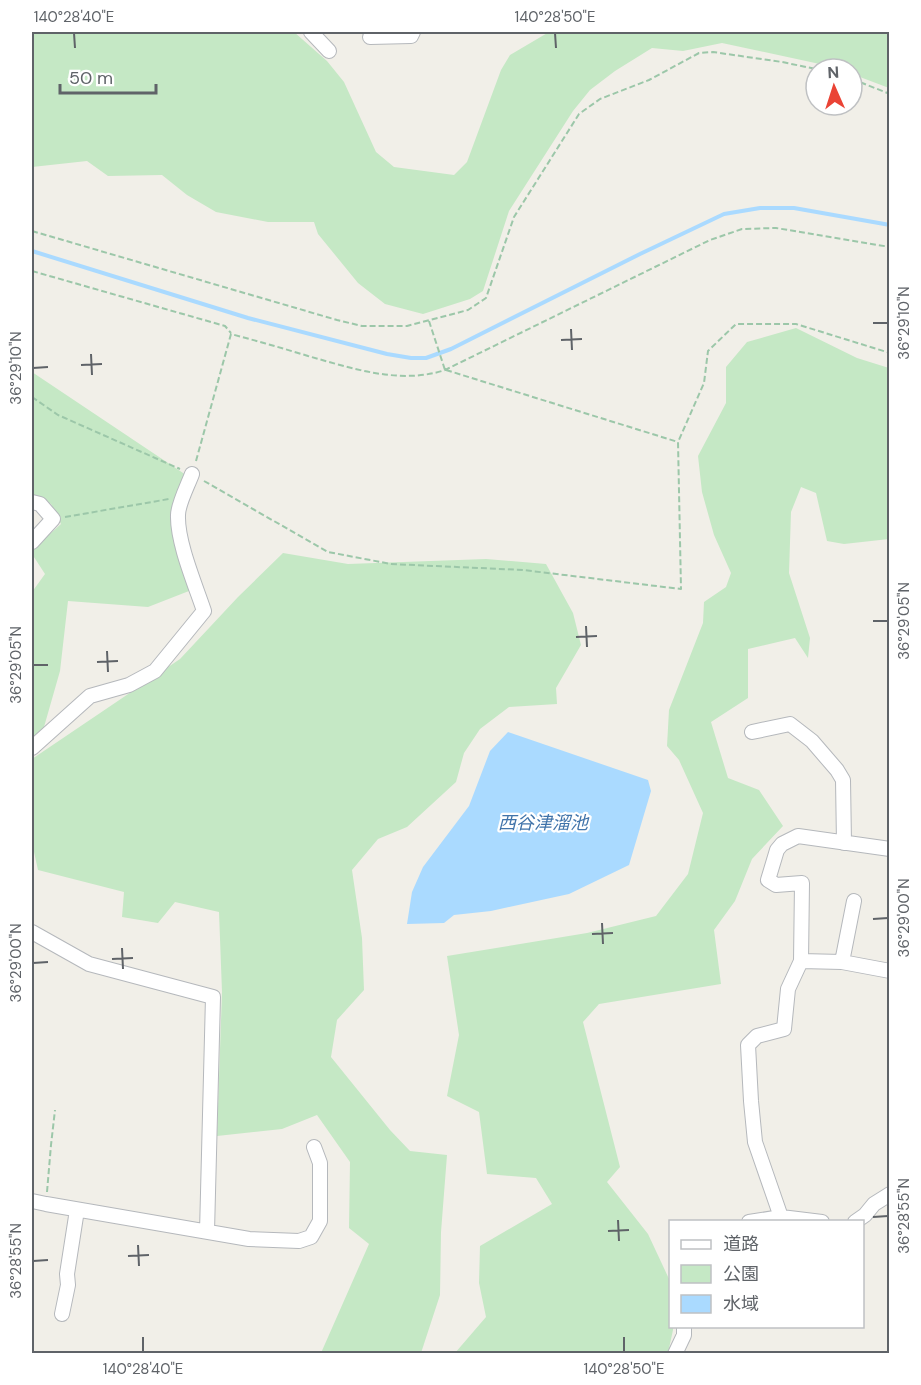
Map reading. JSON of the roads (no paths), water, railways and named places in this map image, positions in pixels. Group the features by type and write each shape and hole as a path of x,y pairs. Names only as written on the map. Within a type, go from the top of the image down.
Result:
{"street":[{"path":"311,32 329,51"},
{"path":"370,37 411,36 412,32"},
{"path":"32,748 90,696 129,685 155,671 204,611 185,555 178,512 192,474"},
{"path":"32,502 40,504 53,519 32,542"},
{"path":"752,732 790,724 812,741 837,770 843,780 844,843"},
{"path":"781,1217 756,1142 748,1045 757,1036 784,1029 788,989 801,961 802,883 776,885 768,880 777,850 782,844 798,836 890,849"},
{"path":"842,962 854,901"},
{"path":"32,932 89,964 213,998 207,1232"},
{"path":"801,961 842,962 890,971"},
{"path":"32,1201 249,1239 299,1241 311,1237 320,1221 320,1162 315,1147"},
{"path":"857,1220 865,1215 874,1204 890,1194"},
{"path":"62,1314 77,1210"},
{"path":"757,1220 781,1217 812,1220"},
{"path":"675,1353 684,1335 684,1328"}],"water":[{"name":"西谷津溜池","path":"508,732 648,780 651,791 629,865 569,894 491,911 454,915 444,923 407,924 412,892 423,867 469,806 490,751"}],"waterway":[{"path":"32,251 248,318 387,354 426,358 451,349 724,214 760,208 794,208 890,225"}]}
